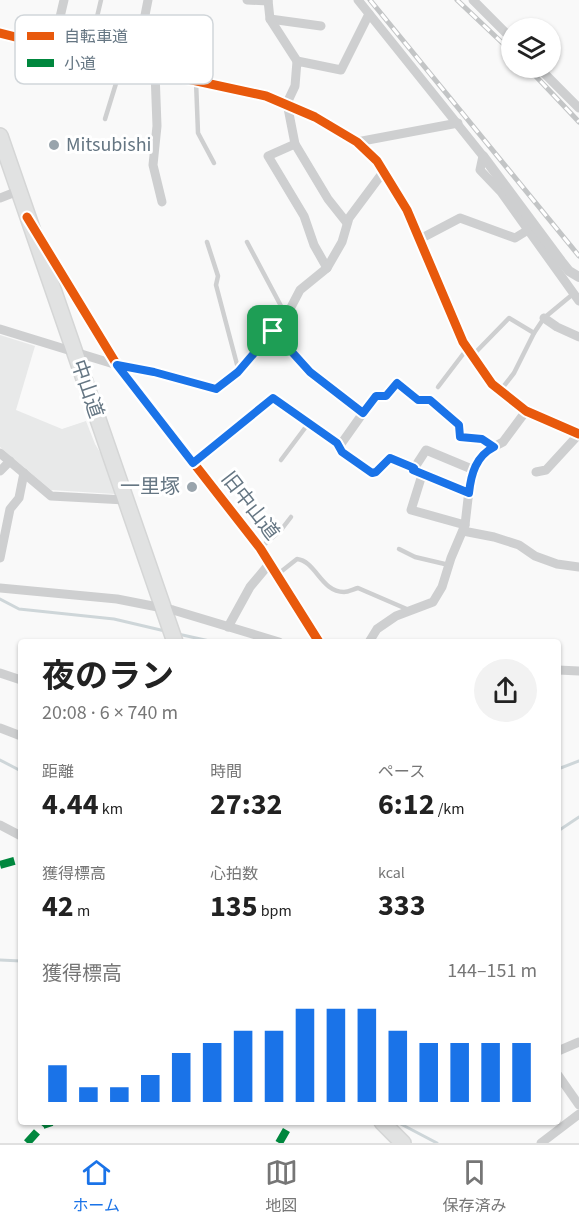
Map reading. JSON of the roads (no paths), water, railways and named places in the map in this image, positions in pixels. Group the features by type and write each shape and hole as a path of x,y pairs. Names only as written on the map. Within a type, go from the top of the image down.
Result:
{"highway":[{"name":"中山道","path":"0,136 124,500 173,636"},
{"path":"385,1125 403,1143"}],"street":[{"path":"145,15 148,0"},
{"path":"247,0 268,1 270,19 297,61 295,86 287,103 296,144 328,199 347,223"},
{"path":"358,0 458,123 561,261 569,271 579,277"},
{"path":"473,0 501,28"},
{"path":"297,61 341,70 369,14"},
{"path":"270,19 321,26"},
{"path":"0,33 15,37"},
{"path":"549,78 579,108"},
{"path":"155,84 157,126 153,165 162,202"},
{"path":"210,84 287,103 357,142 384,171 407,210 470,352 492,384 526,411 579,434 546,470 536,472"},
{"path":"357,142 458,123"},
{"path":"296,144 267,156 304,216 314,245 327,268"},
{"path":"483,156 480,170 501,192 576,297"},
{"path":"0,329 117,365 154,372 216,389 238,372 273,331 289,311 300,290 314,281 327,268 342,242 349,218 384,171"},
{"path":"0,198 18,190"},
{"name":"旧中山道","path":"27,217 117,365 260,548 278,573 317,639"},
{"path":"420,239 460,218 515,238 528,230"},
{"path":"544,318 579,337"},
{"path":"273,331 310,372 363,413 341,444 337,443"},
{"path":"193,463 273,398 337,443 342,452 372,473 390,458 414,468 413,470 422,475 469,493"},
{"path":"371,639 377,629 396,616 433,602 442,587 464,528 474,470 486,451 503,442 526,411"},
{"path":"414,468 426,450 474,470"},
{"path":"0,453 51,496 124,500"},
{"path":"0,471 10,461"},
{"path":"0,558 10,509 19,498 24,473"},
{"path":"422,475 411,510 519,545 535,556 557,564 579,567"},
{"path":"228,627 250,587 270,562"},
{"path":"0,588 117,599 173,610 269,639"},
{"path":"561,670 579,671"},
{"path":"0,673 18,679"},
{"path":"0,729 18,735"},
{"path":"0,825 18,834"},
{"path":"561,1050 579,1042"},
{"path":"561,1079 579,1106"},
{"path":"541,1143 579,1114"}],"lane":[{"path":"97,15 100,0"},
{"path":"105,119 116,84"},
{"path":"196,84 198,133 214,163"},
{"path":"207,242 218,276 216,285 238,372"},
{"path":"247,242 280,306 289,311"},
{"path":"500,391 514,373 544,318 576,297"},
{"path":"438,387 470,352 508,318 534,333"},
{"path":"363,413 376,396 386,396 397,383 418,400 430,400 437,406 459,425 460,437 482,439 494,447"},
{"path":"281,460 309,423"},
{"path":"260,548 281,530 291,517"},
{"path":"399,549 415,557 449,565"},
{"path":"278,573 297,559 304,560 332,589 344,592 358,588 412,611"}],"waterway":[{"path":"0,599 19,609 114,619 165,631"},
{"path":"178,634 200,639"},
{"path":"0,760 18,769"},
{"path":"561,768 579,761"},
{"path":"561,829 579,817"},
{"path":"0,960 18,961"},
{"path":"403,1125 437,1143"}],"railway":[{"path":"370,0 579,256"},
{"path":"457,0 501,42"},
{"path":"537,78 579,122"}],"place":[{"name":"Mitsubishi","path":"54,145"},
{"name":"一里塚","path":"192,487"}]}
